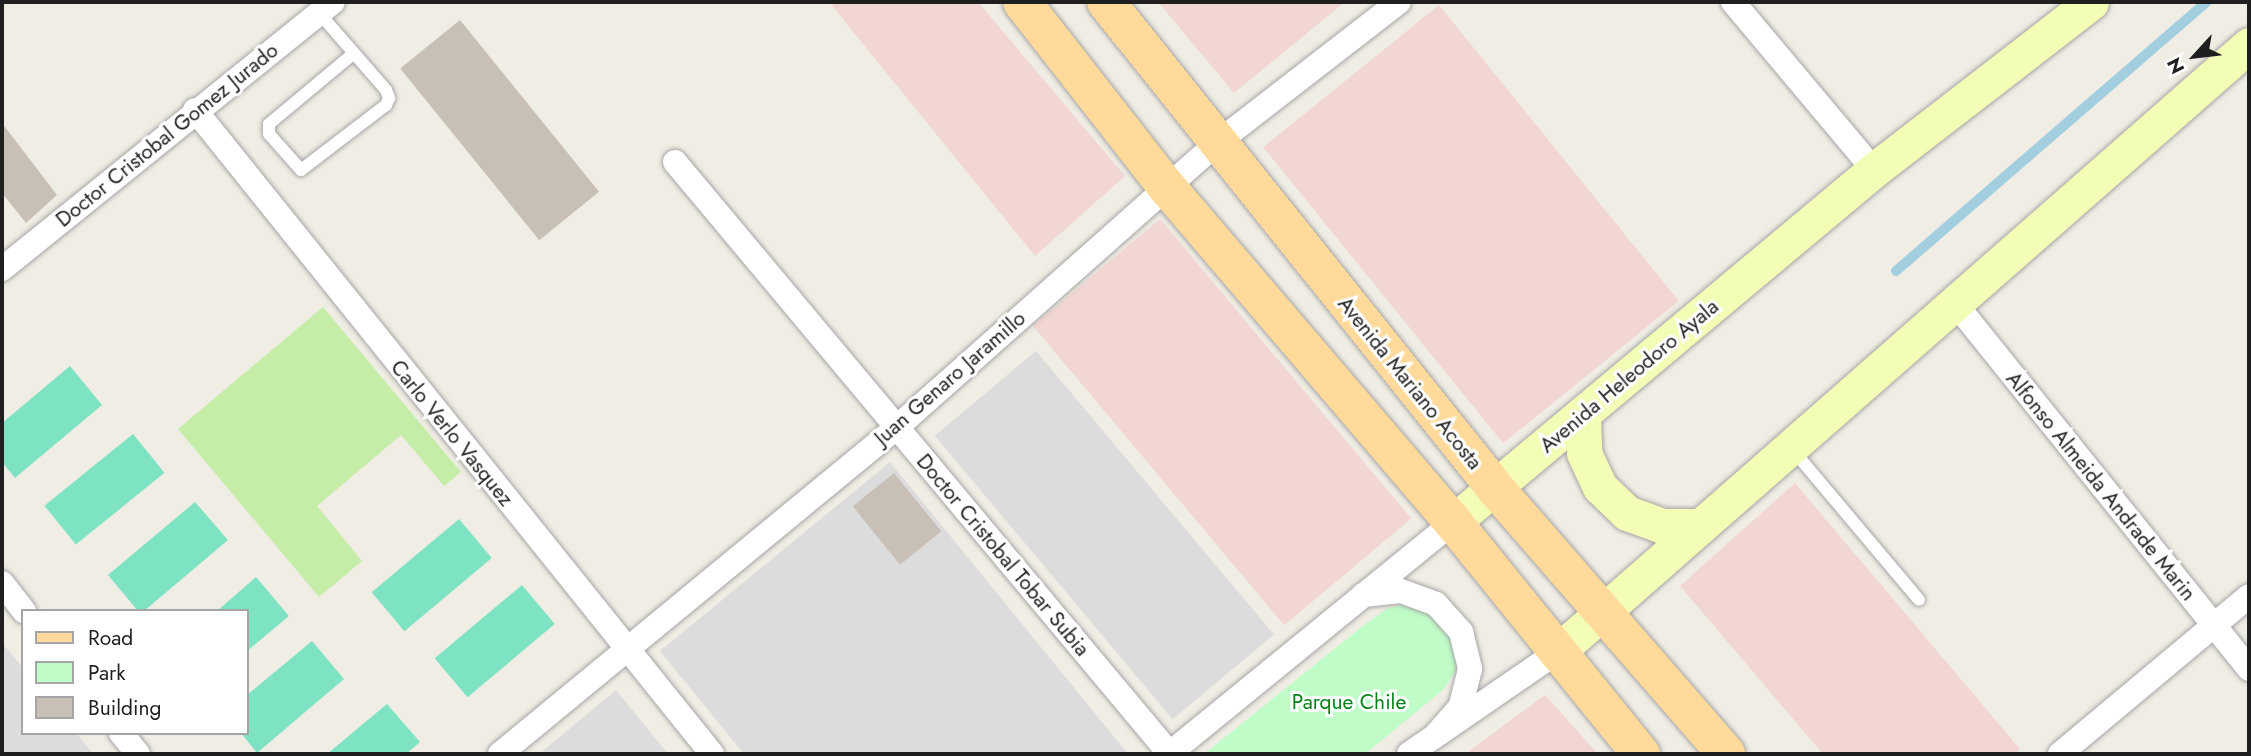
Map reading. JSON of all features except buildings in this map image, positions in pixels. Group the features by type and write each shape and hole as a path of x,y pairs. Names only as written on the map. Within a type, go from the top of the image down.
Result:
{"main road":[{"path":"1022,2 1166,186 1453,522 1556,653 1641,754"},
{"name":"Avenida Mariano Acosta","path":"1106,2 1496,489 1726,754"},
{"name":"Avenida Heleodoro Ayala","path":"1453,522 1496,489 1874,170 2091,2"},
{"path":"1556,653 2249,45"},
{"path":"1583,415 1584,453 1600,487 1628,513 1662,526 1700,526"}],"street":[{"name":"Juan Genaro Jaramillo","path":"500,754 896,428 1217,143 1399,2"},
{"path":"1733,2 1874,170"},
{"name":"Doctor Cristobal Gomez Jurado","path":"2,269 195,110 326,8"},
{"name":"Carlo Verlo Vasquez","path":"195,110 626,651 712,754"},
{"name":"Doctor Cristobal Tobar Subia","path":"675,162 1170,754"},
{"name":"Alfonso Almeida Andrade Marin","path":"1954,302 2249,669"},
{"name":"Avenida Heleodoro Ayala","path":"1170,754 1453,522"},
{"path":"2,583 22,609"},
{"path":"1363,595 1401,591 1436,604 1461,632 1470,669 1461,706 1437,734"},
{"path":"2060,754 2249,596"},
{"path":"1409,754 1556,653"},
{"path":"123,735 138,754"}],"lane":[{"path":"326,8 353,54 386,90 386,105 301,170 269,134 269,124 353,54"},
{"path":"1789,447 1919,600"}],"shaded area":[{"path":"829,2 978,2 1125,176 1035,256"},
{"path":"1158,2 1345,2 1234,93"},
{"path":"1439,5 1679,301 1503,443 1263,147"},
{"path":"1160,219 1411,519 1284,625 1033,326"},
{"path":"1036,351 1274,634 1173,719 935,436"},
{"path":"890,462 1128,754 744,754 660,651"},
{"path":"1795,483 2020,749 2014,754 1823,754 1680,586"},
{"path":"2,643 21,666 21,735 78,735 93,754 2,754"},
{"path":"616,690 668,754 539,754"},
{"path":"1545,695 1598,754 1465,754"}],"green space":[{"path":"323,307 461,472 444,486 401,435 317,506 362,561 319,597 178,429"},
{"path":"70,366 102,405 15,478 2,462 2,423"},
{"path":"133,434 164,473 76,545 44,506"},
{"path":"195,502 228,540 146,609 136,609 108,575"},
{"path":"459,519 492,558 404,631 372,592"},
{"path":"256,577 289,616 248,650 248,609 219,609"},
{"path":"522,585 555,624 467,697 435,658"},
{"name":"Parque Chile","path":"1406,604 1447,622 1460,664 1444,689 1365,754 1204,754 1364,625 1388,608"},
{"path":"312,641 344,679 257,753 243,735 248,735 248,694"},
{"path":"387,704 420,742 406,754 327,754"}],"waterway":[{"path":"1896,271 2207,2"}]}
